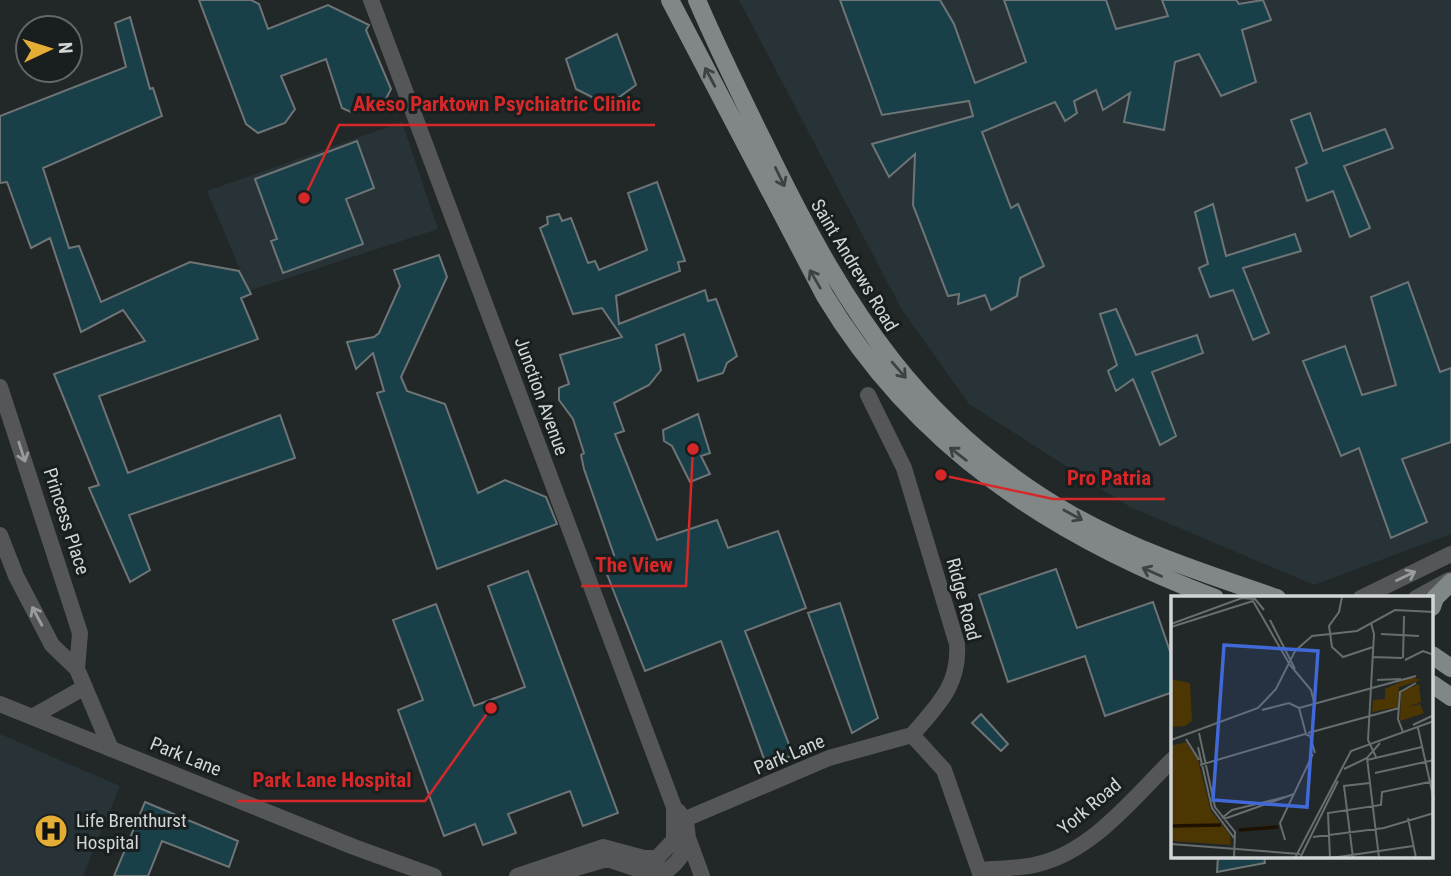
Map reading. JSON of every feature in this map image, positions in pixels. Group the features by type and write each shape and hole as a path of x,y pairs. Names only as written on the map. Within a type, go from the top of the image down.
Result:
{"main road":[{"name":"Saint Andrews Road","path":"670,0 806,264 843,327 899,398 945,444 1030,509 1122,559 1210,596"},
{"name":"Saint Andrews Road","path":"697,0 750,116 830,271 870,333 929,405 995,463 1071,515 1157,556 1271,596"},
{"path":"1434,602 1451,580"},
{"path":"1434,685 1451,697"}],"street":[{"name":"Junction Avenue","path":"371,0 678,816"},
{"name":"Princess Place","path":"0,387 80,633 77,669"},
{"name":"Ridge Road","path":"868,395 904,468 957,644 958,660 949,692 912,735"},
{"name":"Princess Place","path":"0,535 16,576 52,645 77,669 111,749"},
{"path":"1365,596 1451,554"},
{"path":"1420,596 1451,580"},
{"path":"32,717 85,687"},
{"name":"Park Lane","path":"0,704 375,856 434,876"},
{"name":"Park Lane","path":"678,816 829,758 912,735"},
{"path":"912,735 944,769 980,873"},
{"name":"York Road","path":"980,873 1038,864 1061,855 1106,824 1171,761"},
{"path":"678,816 702,876"},
{"path":"662,869 674,840 678,816"},
{"path":"550,876 607,859 646,872 662,869 677,861 688,838"},
{"path":"517,876 593,850 615,848 644,858 662,869"}],"shaded area":[{"path":"739,0 1451,0 1451,534 1314,585 1130,507 969,404 902,310"},
{"path":"402,122 438,229 249,291 207,191"},
{"name":"Life Brenthurst Hospital","path":"0,734 120,786 83,876 0,876"}],"building":[{"path":"199,0 251,0 259,4 268,29 328,5 369,25 366,30 391,89 385,101 353,113 342,108 326,59 281,76 295,109 285,123 258,133 246,124"},
{"path":"840,0 940,0 954,24 975,83 1026,62 1004,0 1106,0 1116,29 1168,16 1162,0 1236,0 1239,4 1263,0 1271,20 1242,30 1256,82 1221,96 1199,54 1175,62 1164,130 1124,122 1130,93 1103,110 1096,90 1074,101 1077,113 1065,121 1055,102 982,132 1011,208 1018,204 1044,266 1020,278 1017,296 991,310 985,295 958,304 959,294 948,296 913,205 915,154 889,177 872,144 973,116 969,101 882,115"},
{"path":"130,17 150,89 153,88 162,116 43,168 69,248 79,246 101,302 190,262 239,271 251,294 241,298 258,339 99,396 128,473 280,415 295,458 129,515 150,570 130,582 89,488 99,485 54,374 145,341 123,310 81,332 50,238 31,248 7,182 0,183 0,116 126,67 115,23"},
{"path":"617,34 636,85 604,108 598,100 576,89 566,59"},
{"path":"1310,113 1323,151 1385,129 1393,148 1344,166 1370,228 1350,237 1333,191 1307,201 1296,168 1307,163 1291,120"},
{"path":"357,141 374,188 346,199 363,244 283,273 271,241 277,239 255,179"},
{"path":"657,182 685,261 678,262 680,271 616,296 619,324 705,290 708,301 716,299 737,356 727,363 723,373 698,381 684,334 656,345 661,370 649,385 614,403 624,431 615,434 657,540 717,520 728,548 778,531 806,608 745,631 793,755 767,767 721,641 645,671 601,559 614,555 584,469 581,455 584,453 573,419 559,400 559,388 569,384 560,355 622,337 602,308 573,314 540,228 548,224 547,217 559,214 562,221 571,218 588,263 595,261 599,270 647,250 628,193"},
{"path":"1213,204 1226,256 1295,234 1301,251 1243,268 1269,333 1253,340 1233,290 1210,297 1199,268 1208,264 1195,212"},
{"path":"439,255 447,277 401,377 407,391 445,404 478,493 505,480 546,497 557,524 437,569 377,393 384,391 373,353 356,369 347,342 374,337 379,333 400,286 394,270"},
{"path":"1408,282 1440,372 1451,368 1451,442 1402,459 1427,522 1391,538 1359,448 1341,456 1303,361 1345,346 1362,395 1396,385 1371,297"},
{"path":"1116,309 1136,355 1197,335 1203,353 1152,372 1176,436 1160,445 1133,379 1116,391 1108,371 1117,365 1100,314"},
{"path":"698,414 710,453 701,456 710,474 690,482 672,446 664,441 663,430"},
{"path":"1056,569 1077,628 1153,602 1171,654 1171,693 1105,716 1085,656 1008,682 979,595"},
{"path":"528,571 618,813 583,826 570,791 508,814 516,833 483,845 475,824 444,836 398,710 423,700 393,620 436,604 474,706 525,687 488,586"},
{"path":"840,603 878,718 852,733 808,613"},
{"path":"981,714 1008,744 1001,751 972,723"},
{"path":"145,802 238,841 229,867 162,841 148,876 114,876"},
{"path":"1218,858 1264,858 1265,863 1217,872"}],"place":[{"name":"Akeso Parktown Psychiatric Clinic","path":"304,198"},
{"name":"The View","path":"693,449"},
{"name":"Pro Patria","path":"941,475"},
{"name":"Park Lane Hospital","path":"491,708"},
{"name":"Life Brenthurst Hospital","path":"51,831"}]}
